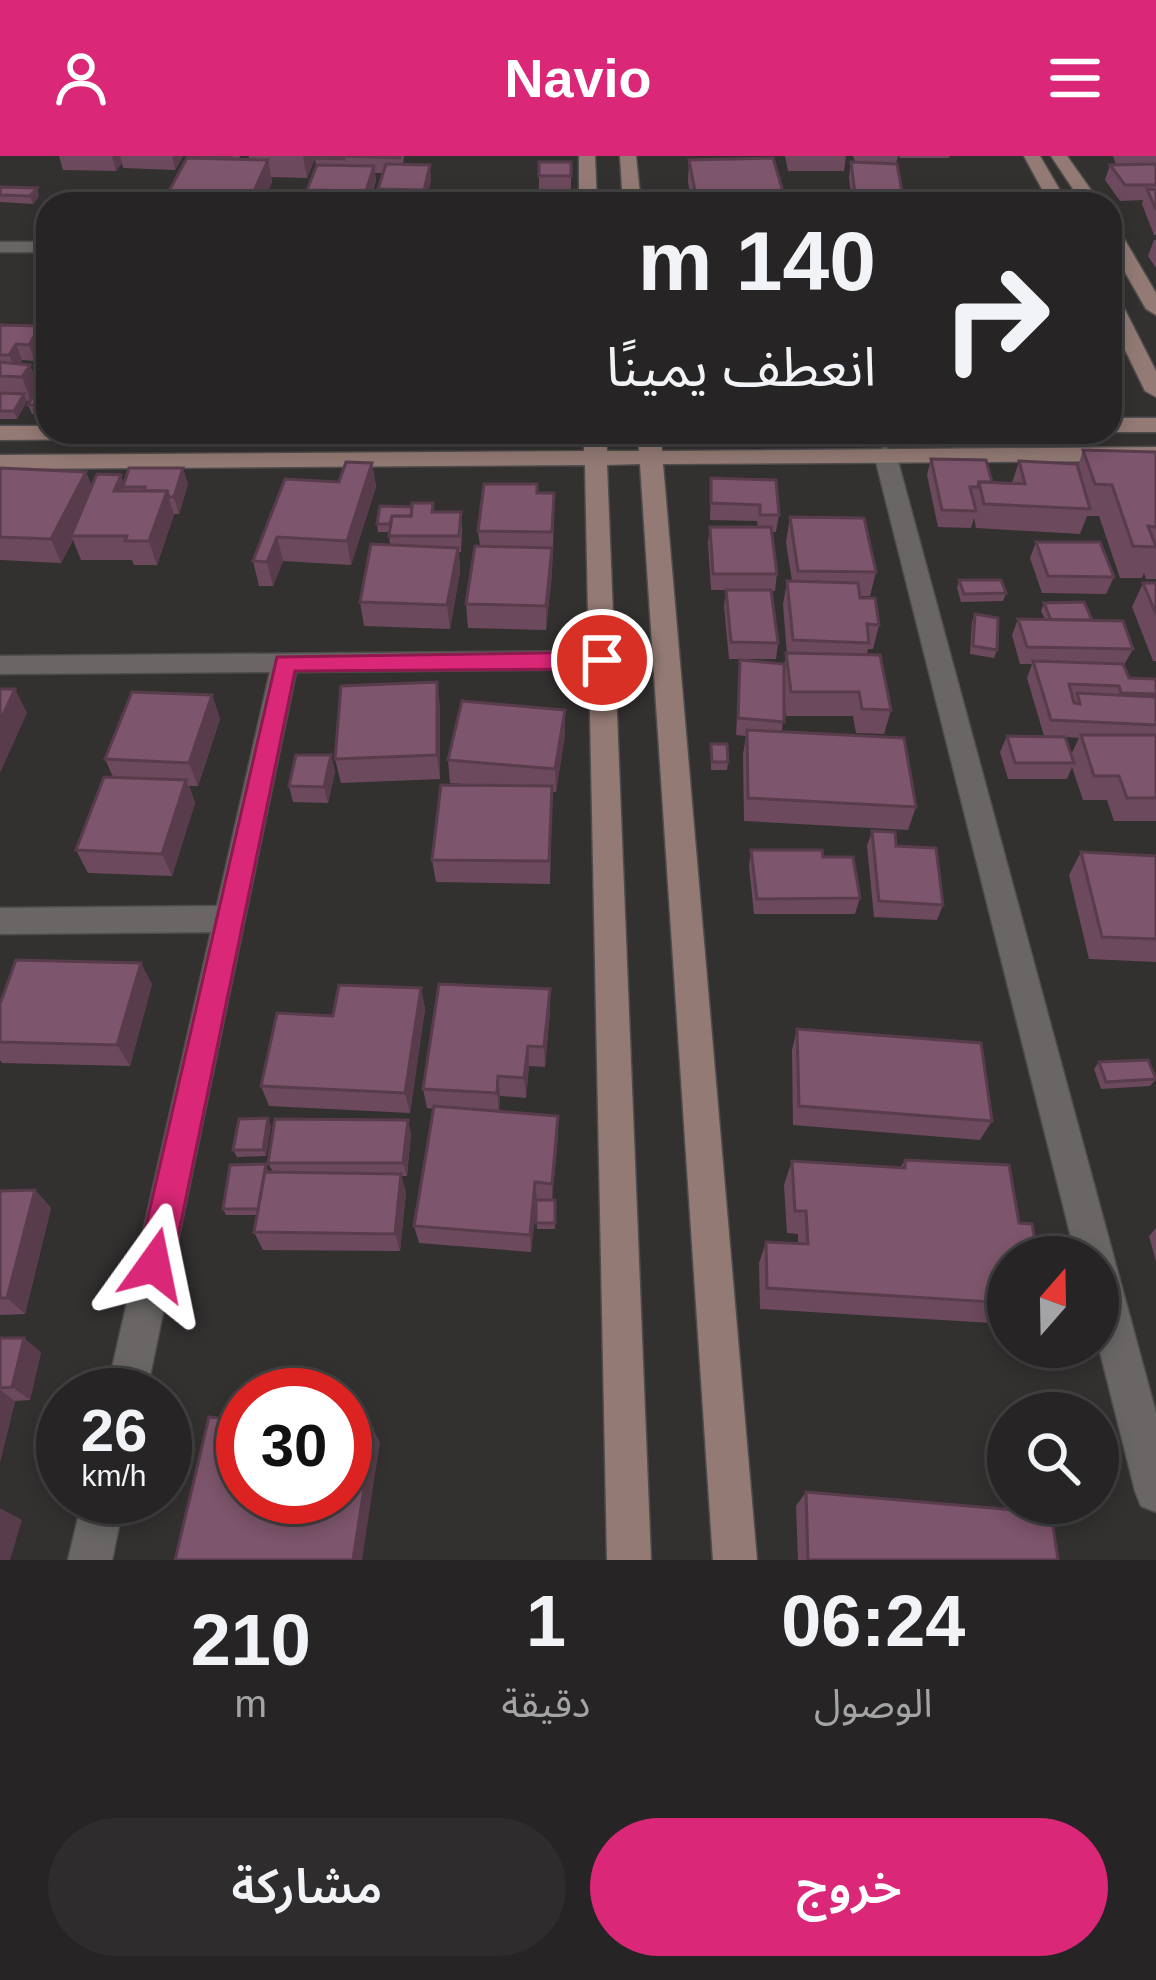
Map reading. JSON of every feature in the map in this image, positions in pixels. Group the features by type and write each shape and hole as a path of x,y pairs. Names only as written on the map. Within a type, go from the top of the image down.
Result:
{"street":[{"path":"586,156 588,192"},
{"path":"628,156 631,192"},
{"path":"1032,156 1052,192"},
{"path":"1059,156 1084,192"},
{"path":"0,247 36,247"},
{"path":"1122,252 1156,309"},
{"path":"1122,324 1156,391"},
{"path":"1122,425 1156,424"},
{"path":"0,433 36,433"},
{"path":"595,444 629,1560"},
{"path":"0,462 595,444 1156,454"},
{"path":"650,444 735,1560"},
{"path":"877,447 1089,1236"},
{"path":"0,665 602,660"},
{"path":"132,1368 285,663"},
{"path":"0,921 230,919"},
{"path":"1119,1349 1156,1491"},
{"path":"90,1560 98,1524"}],"building":[{"path":"188,156 231,156 230,160"},
{"path":"187,158 268,160 254,191 169,191"},
{"path":"773,158 783,192 695,191 689,160"},
{"path":"539,162 571,162 571,176 539,176"},
{"path":"851,162 897,164 902,192 855,192"},
{"path":"386,164 430,165 424,190 378,189"},
{"path":"1156,164 1156,185 1125,185 1110,165"},
{"path":"317,165 374,166 366,191 307,190"},
{"path":"0,187 37,188 30,196 0,195"},
{"path":"0,325 36,326 29,345 16,344 9,355 0,355"},
{"path":"0,362 30,365 22,377 0,376"},
{"path":"0,393 24,394 14,411 0,411"},
{"path":"1083,450 1156,452 1156,527 1148,526 1156,547 1133,546 1112,485 1095,484"},
{"path":"931,459 986,460 992,482 970,487 976,511 942,510"},
{"path":"1019,461 1077,464 1090,509 984,504 979,482 1025,484"},
{"path":"346,462 372,463 347,541 277,537 267,562 253,561 285,479 339,482"},
{"path":"0,468 86,472 51,539 0,537"},
{"path":"129,468 183,468 174,497 169,497 167,491 123,487"},
{"path":"97,474 121,475 114,491 167,491 149,541 71,536"},
{"path":"711,478 776,480 779,515 760,515 760,505 711,503"},
{"path":"484,484 537,484 537,493 554,493 552,532 478,531"},
{"path":"412,503 433,503 432,512 461,512 459,536 389,536 392,516 411,516"},
{"path":"380,506 412,507 411,516 392,516 390,524 377,524"},
{"path":"790,517 864,518 876,572 798,571"},
{"path":"710,527 771,527 777,574 713,574"},
{"path":"1036,542 1100,542 1114,577 1048,576"},
{"path":"371,544 458,548 447,605 360,602"},
{"path":"475,546 552,548 546,606 466,604"},
{"path":"959,580 1001,580 1006,593 964,594"},
{"path":"787,581 858,583 860,598 875,598 879,625 867,624 869,643 793,640"},
{"path":"1143,583 1156,583 1156,614"},
{"path":"726,590 771,590 778,643 731,642"},
{"path":"1084,602 1092,620 1051,620 1044,603"},
{"path":"975,614 998,618 997,650 973,646"},
{"path":"1018,619 1123,621 1133,649 1027,647"},
{"path":"786,653 880,655 891,710 862,709 859,692 791,692"},
{"path":"740,660 784,664 784,722 738,718"},
{"path":"1033,661 1123,664 1129,678 1156,679 1156,694 1121,693 1119,686 1069,684 1074,703 1080,704 1077,693 1156,697 1156,725 1051,720"},
{"path":"437,682 437,755 335,759 341,686"},
{"path":"0,689 15,689 0,721"},
{"path":"132,692 212,695 189,763 105,759"},
{"path":"462,701 565,710 555,769 448,760"},
{"path":"747,730 904,738 916,807 748,798"},
{"path":"1081,735 1156,735 1156,798 1127,798 1119,776 1094,776"},
{"path":"1007,736 1065,737 1074,763 1015,763"},
{"path":"711,744 727,744 728,762 712,762"},
{"path":"296,755 331,755 324,787 289,786"},
{"path":"104,777 186,780 162,854 76,850"},
{"path":"441,785 552,786 549,861 432,860"},
{"path":"872,831 895,832 896,846 936,848 943,905 879,901"},
{"path":"751,850 822,850 823,857 853,857 860,898 757,899"},
{"path":"1081,852 1156,856 1156,939 1102,937"},
{"path":"16,960 141,963 117,1045 0,1042 0,1004"},
{"path":"439,984 550,989 544,1047 528,1046 524,1078 498,1076 497,1093 423,1089"},
{"path":"339,985 421,988 405,1093 261,1086 277,1013 333,1016"},
{"path":"797,1029 981,1043 992,1121 799,1106"},
{"path":"1148,1060 1156,1079 1106,1082 1099,1062"},
{"path":"434,1106 558,1116 552,1184 535,1182 530,1235 414,1226"},
{"path":"268,1118 263,1150 233,1150 239,1119"},
{"path":"275,1119 408,1120 403,1163 268,1163"},
{"path":"905,1160 1009,1165 1019,1223 1032,1224 1034,1236 987,1236 987,1302 767,1288 766,1242 808,1244 806,1211 795,1211 792,1161 905,1168"},
{"path":"266,1164 258,1209 223,1209 230,1165"},
{"path":"265,1172 401,1174 395,1234 254,1232"},
{"path":"35,1190 7,1298 0,1298 0,1191"},
{"path":"536,1200 555,1200 555,1223 536,1223"},
{"path":"0,1338 24,1338 12,1387 0,1388"},
{"path":"209,1417 216,1418 216,1524 358,1524 353,1560 175,1560 184,1524 192,1524 192,1488"},
{"path":"806,1492 987,1508 987,1524 1053,1524 1058,1560 808,1560"}],"route":[{"path":"154,1265 285,663 602,660"}]}
